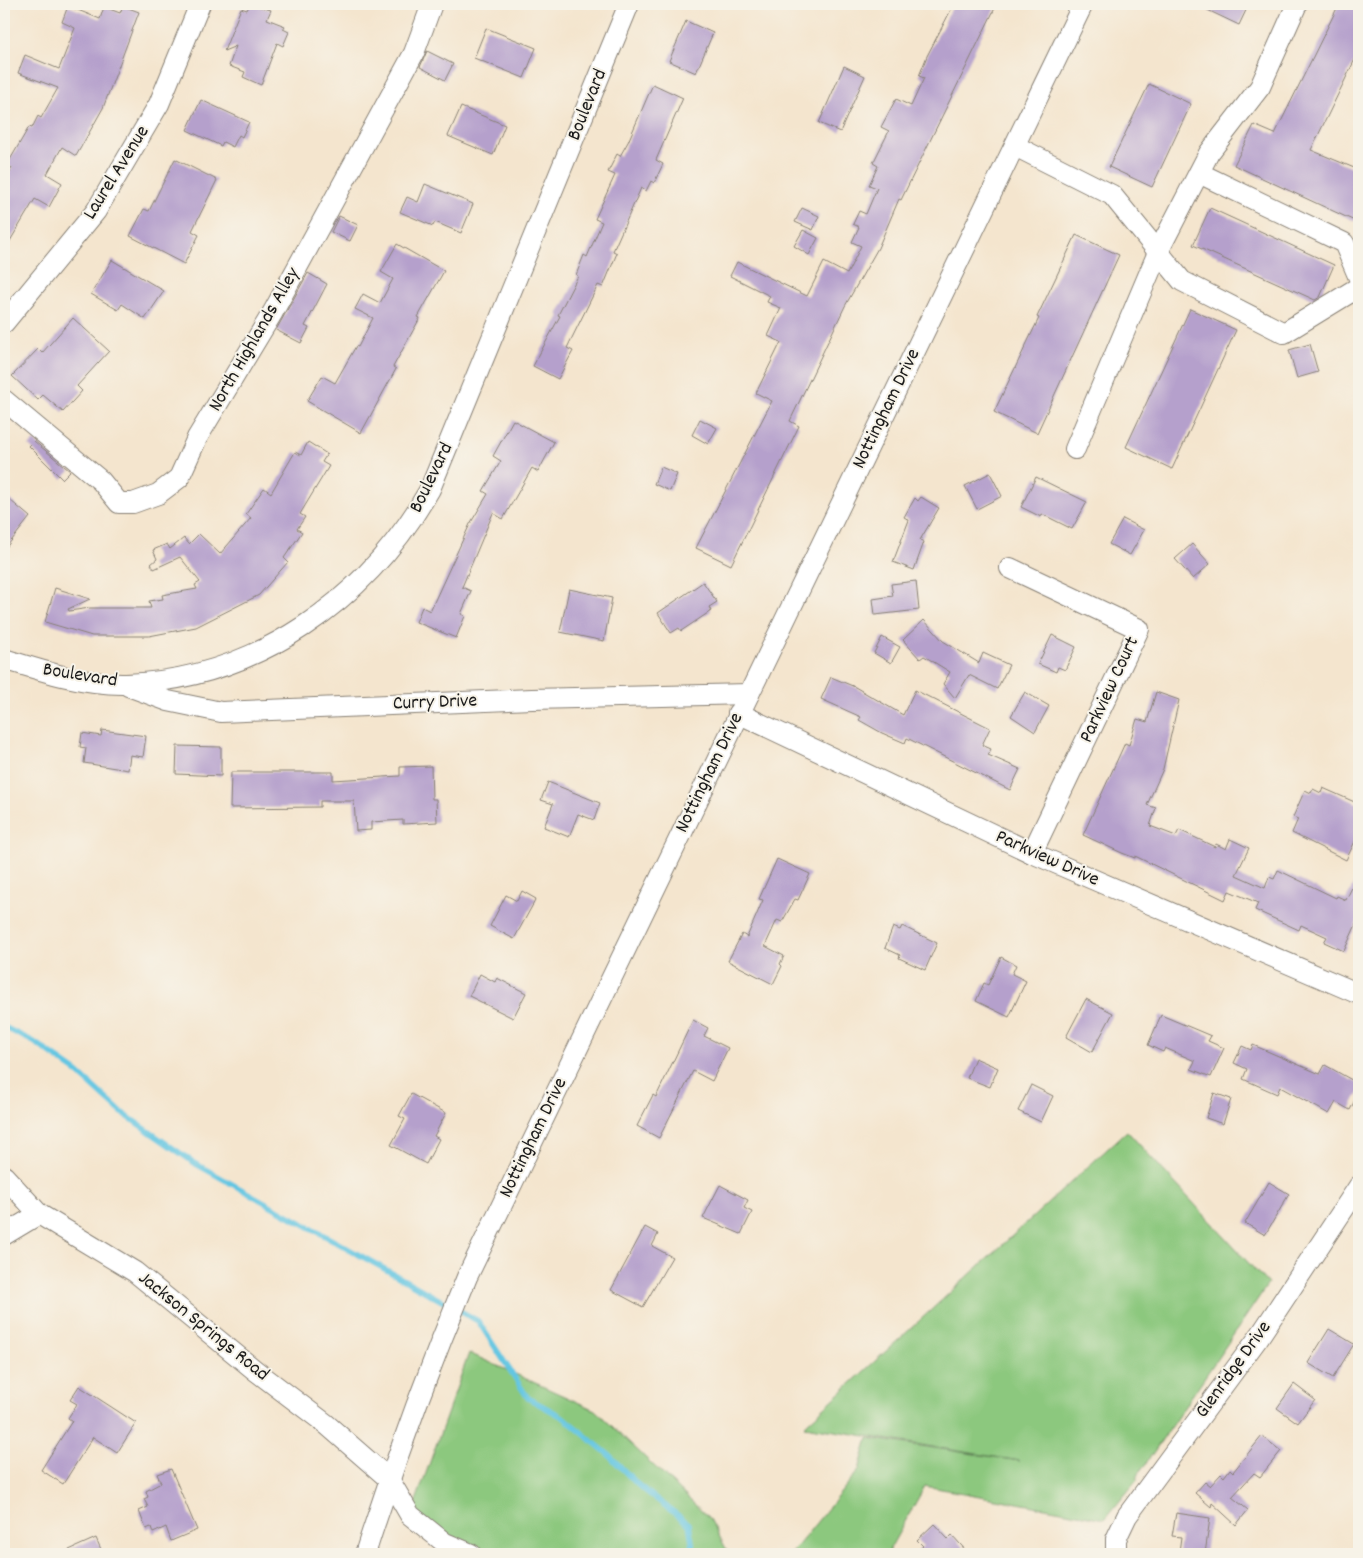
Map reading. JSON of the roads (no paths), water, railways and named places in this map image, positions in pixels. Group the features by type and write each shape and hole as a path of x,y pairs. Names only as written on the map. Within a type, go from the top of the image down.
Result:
{"street":[{"name":"Laurel Avenue","path":"4,324 96,211 159,104 200,4"},
{"name":"North Highlands Alley","path":"4,400 101,481 119,503 133,503 158,494 179,478 197,438 273,312 414,53 432,4"},
{"name":"Boulevard","path":"4,658 63,676 124,684 177,677 215,668 272,645 323,614 346,596 386,555 404,532 430,489 464,411 629,4"},
{"name":"Nottingham Drive","path":"365,1554 389,1479 459,1296 738,713 749,694 1084,4"},
{"path":"1075,449 1159,250 1210,152 1260,88 1297,4"},
{"path":"1014,146 1112,195 1159,250 1182,281 1284,333 1359,287"},
{"path":"1199,172 1344,243 1354,260 1359,278"},
{"name":"Parkview Court","path":"1010,568 1139,629 1032,853"},
{"name":"Curry Drive","path":"124,684 168,701 220,712 532,699 749,694"},
{"name":"Parkview Drive","path":"738,713 1032,853 1359,994"},
{"name":"Jackson Springs Road","path":"4,1176 39,1214 135,1272 256,1371 326,1424 389,1479 410,1514 445,1543 470,1554"},
{"name":"Glenridge Drive","path":"1116,1554 1116,1539 1127,1516 1259,1338 1359,1186"},
{"path":"4,1235 39,1214"}],"waterway":[{"path":"4,1027 34,1042 77,1072 121,1112 196,1164 478,1321 528,1398 563,1417 609,1455 638,1485 689,1524 694,1554"}]}
